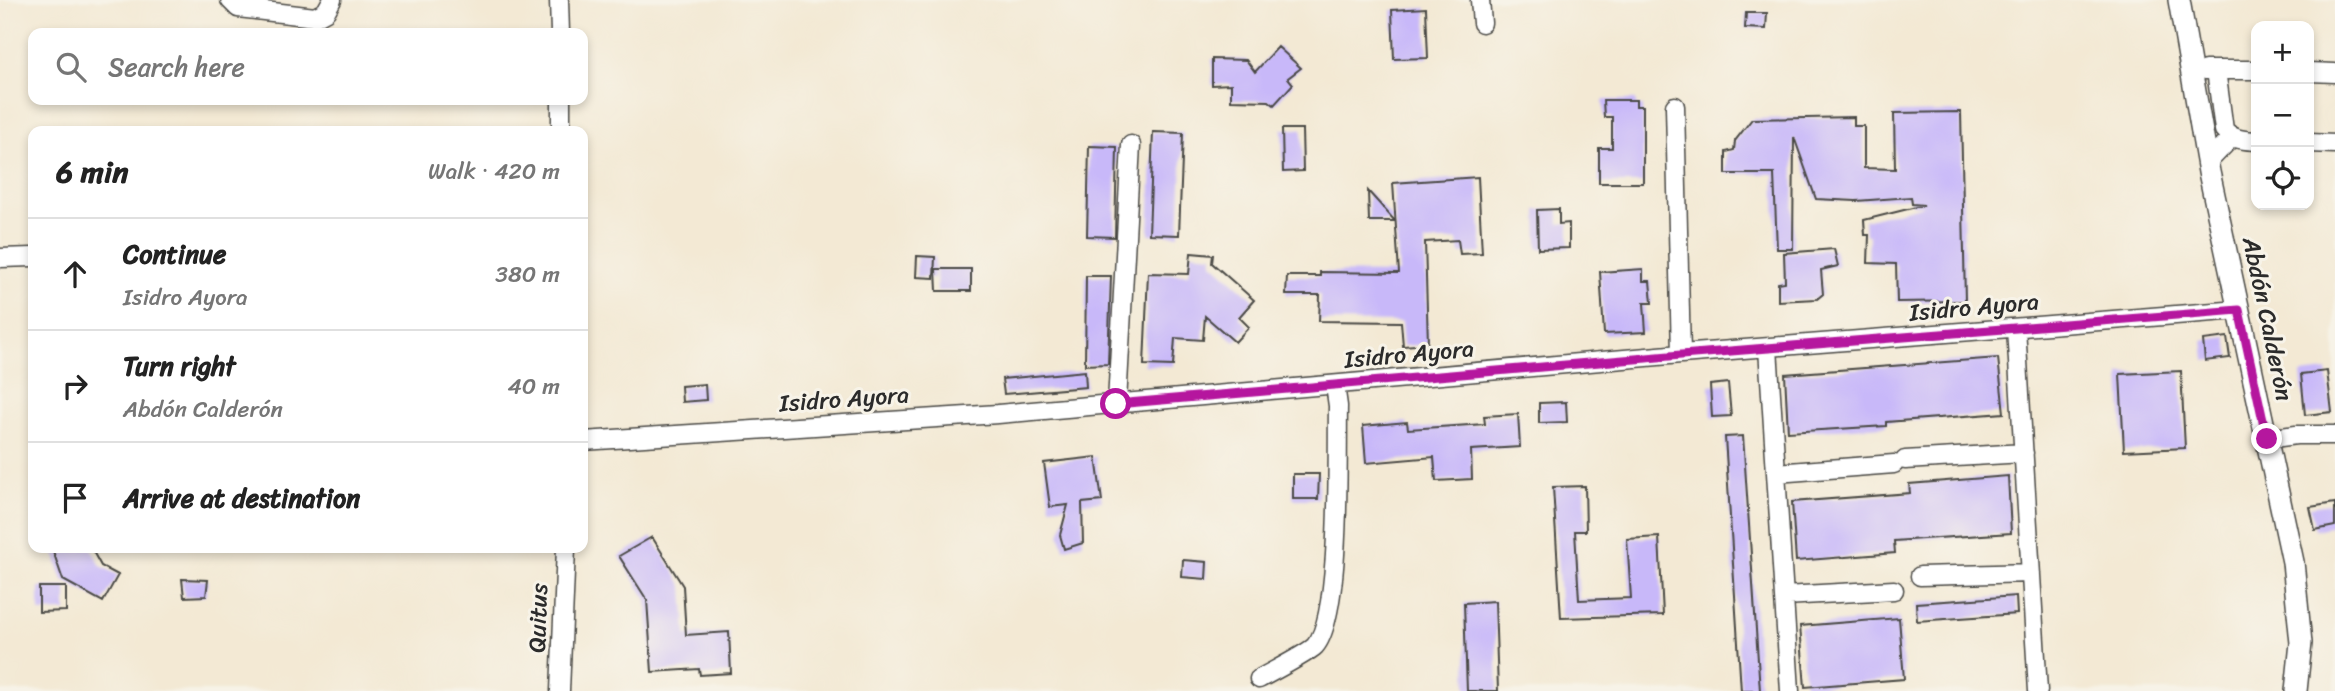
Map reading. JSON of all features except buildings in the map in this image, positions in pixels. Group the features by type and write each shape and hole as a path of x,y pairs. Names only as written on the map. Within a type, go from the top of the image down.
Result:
{"street":[{"path":"230,0 238,8 315,17 326,10 332,0"},
{"path":"559,0 560,28"},
{"path":"1480,0 1482,23"},
{"name":"Abdón Calderón","path":"2179,0 2207,163 2293,562 2301,643 2295,691"},
{"path":"2191,70 2251,70"},
{"path":"2216,70 2224,130 2232,137 2251,140"},
{"path":"2314,72 2335,73"},
{"path":"561,105 561,126"},
{"path":"1675,106 1681,355"},
{"path":"2207,163 2232,137"},
{"path":"2314,143 2335,144"},
{"path":"1116,404 1131,145"},
{"path":"0,258 28,257"},
{"name":"Isidro Ayora","path":"588,441 998,414 2239,310"},
{"path":"2016,328 2038,691"},
{"path":"1769,348 1790,691"},
{"path":"1259,679 1315,646 1327,622 1333,587 1338,406 1335,385"},
{"path":"2267,439 2335,435"},
{"path":"1776,473 2024,453"},
{"name":"Quitus","path":"560,691 566,553"},
{"path":"1920,576 2031,573"},
{"path":"1784,596 1894,590"}],"route":[{"path":"1116,404 2239,310 2267,439"}]}
